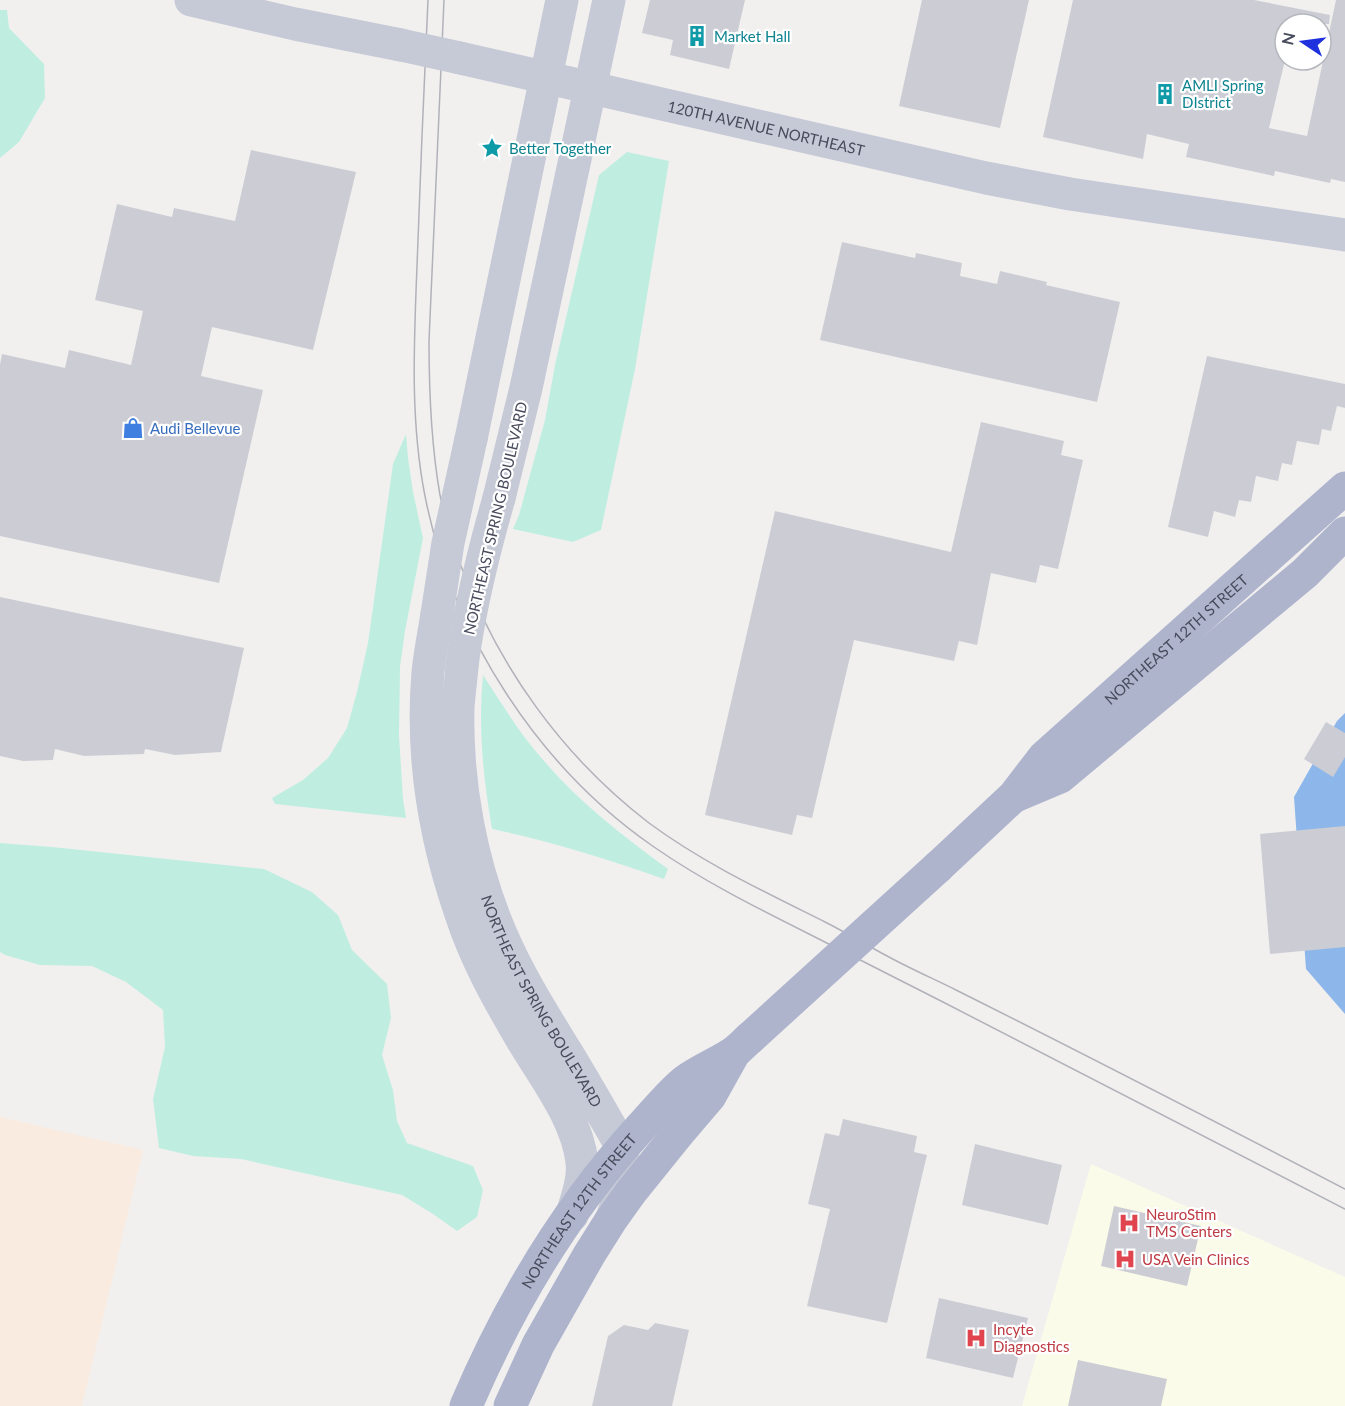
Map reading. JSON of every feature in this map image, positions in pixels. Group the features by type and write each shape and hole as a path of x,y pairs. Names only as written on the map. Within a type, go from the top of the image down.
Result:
{"main road":[{"name":"NORTHEAST 12TH STREET","path":"466,1406 497,1339 543,1256 622,1148 658,1109 686,1081 743,1045 1014,796 1044,757 1345,488"},
{"name":"NORTHEAST 12TH STREET","path":"1014,796 1060,777 1305,573 1345,533"},
{"name":"NORTHEAST 12TH STREET","path":"510,1406 538,1345 611,1220 649,1169 710,1096 743,1045"}],"street":[{"name":"120TH AVENUE NORTHEAST","path":"191,0 1070,195 1345,235"},
{"name":"NORTHEAST SPRING BOULEVARD","path":"562,0 448,543 428,672 426,725 429,771 440,842 473,946 498,998 572,1122 582,1162 581,1184 572,1215"},
{"name":"NORTHEAST SPRING BOULEVARD","path":"609,0 526,388 477,579 462,666 458,707 459,748 465,808 476,858 500,933 541,1013 568,1054 622,1148 623,1181 611,1220"}],"shaded area":[{"path":"0,1117 143,1150 82,1406 0,1406"},
{"path":"1091,1164 1345,1277 1345,1406 1022,1406"}],"green space":[{"path":"0,10 7,10 9,28 44,64 45,98 19,142 0,158"},
{"path":"627,152 669,161 635,369 601,530 573,542 513,529 519,515 545,420 555,365 599,175"},
{"path":"406,434 413,492 423,538 400,667 399,735 406,818 275,804 272,798 303,780 328,758 347,728 368,643 393,464"},
{"path":"483,675 535,751 572,791 668,869 664,879 579,851 492,829 482,752"},
{"path":"0,843 264,869 312,892 338,915 352,950 387,984 391,1018 382,1055 393,1090 397,1121 407,1143 473,1166 483,1190 477,1217 457,1231 402,1195 241,1159 193,1156 159,1148 153,1099 165,1047 163,1010 126,982 92,966 40,965 0,952"}],"water":[{"path":"1345,713 1345,1014 1306,969 1294,797 1337,721"}],"building":[{"name":"Market Hall","path":"650,0 745,0 729,69 670,55 673,40 642,33"},
{"path":"922,0 1029,0 1000,128 899,106"},
{"name":"AMLI Spring DIstrict","path":"1073,0 1254,0 1315,12 1273,12 1273,72 1282,72 1269,128 1307,136 1321,72 1333,72 1333,14 1336,0 1345,0 1345,182 1331,179 1330,183 1275,171 1274,176 1186,157 1189,144 1147,134 1143,159 1043,137"},
{"path":"251,150 356,172 313,350 212,327 201,376 263,390 219,583 0,536 0,365 2,354 65,368 69,350 131,365 143,311 95,300 117,204 172,217 174,208 235,221"},
{"path":"842,242 915,258 916,253 962,263 960,276 997,284 1000,271 1047,282 1046,285 1120,302 1097,402 820,340"},
{"path":"1207,356 1345,384 1345,408 1337,406 1331,431 1322,429 1319,445 1297,441 1292,465 1282,463 1278,481 1256,476 1251,502 1239,500 1235,517 1214,511 1208,537 1168,527"},
{"path":"981,422 1064,441 1061,455 1083,460 1058,569 1040,565 1036,583 991,573 977,645 959,641 954,661 854,640 812,818 797,815 792,835 705,815 775,511 951,552"},
{"path":"0,597 244,648 221,752 175,755 145,749 144,754 84,756 55,749 53,760 23,761 0,756"},
{"path":"1326,722 1345,733 1345,757 1333,777 1304,759"},
{"path":"1345,826 1345,947 1270,954 1260,834"},
{"path":"843,1119 917,1136 914,1152 927,1155 887,1323 807,1306 830,1209 808,1204 825,1133 839,1136"},
{"path":"975,1144 1062,1165 1048,1225 962,1205"},
{"path":"1114,1206 1201,1226 1187,1286 1101,1266"},
{"name":"Incyte Diagnostics","path":"939,1298 1028,1318 1013,1378 926,1358"},
{"path":"655,1323 689,1330 672,1406 592,1406 608,1336 624,1325 648,1330"},
{"path":"1078,1360 1167,1379 1161,1406 1068,1406"}],"tram line":[{"path":"428,0 414,353 415,410 420,467 438,547 456,598 479,647 506,693 538,737 573,778 612,815 654,847 711,883 1345,1209"},
{"path":"444,0 429,341 434,457 449,531 476,603 514,674 537,708 561,739 618,797 649,823 691,851 897,961 1345,1189"}],"place":[{"name":"Market Hall","path":"697,36"},
{"name":"AMLI Spring DIstrict","path":"1165,94"},
{"name":"Better Together","path":"492,148"},
{"name":"Audi Bellevue","path":"133,428"},
{"name":"NeuroStim TMS Centers","path":"1129,1223"},
{"name":"USA Vein Clinics","path":"1125,1259"},
{"name":"Incyte Diagnostics","path":"976,1338"}]}
